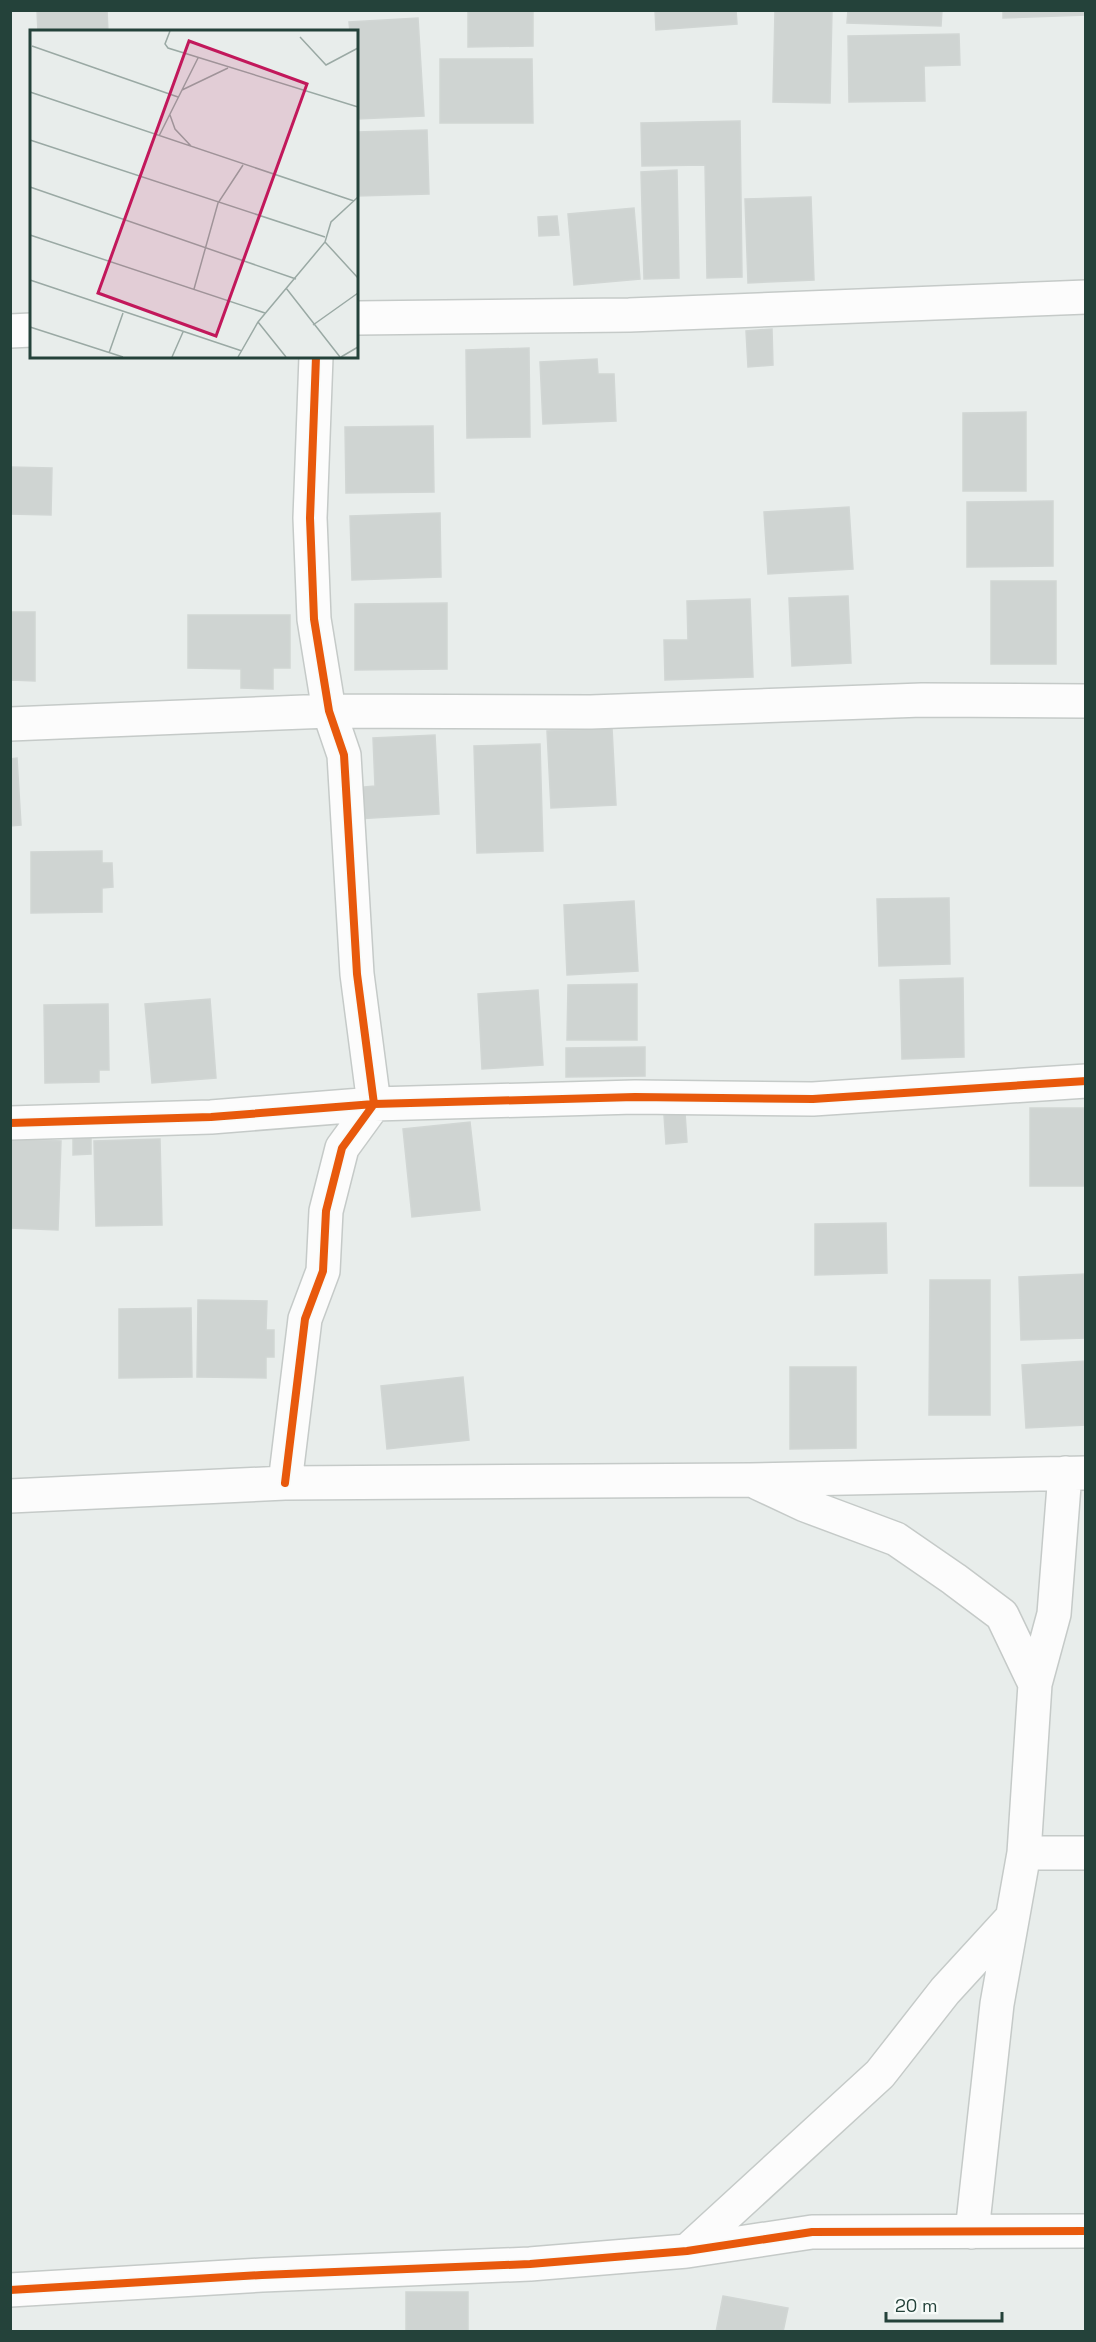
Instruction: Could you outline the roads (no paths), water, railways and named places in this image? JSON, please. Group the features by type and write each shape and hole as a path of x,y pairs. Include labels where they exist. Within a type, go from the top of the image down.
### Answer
{"street":[{"path":"358,318 641,315 1086,297"},
{"path":"10,331 30,330"},
{"path":"285,1483 305,1319 322,1271 327,1211 342,1148 374,1104 357,974 344,755 329,711 313,608 310,518 316,358"},
{"path":"10,724 329,711 591,712 922,700 1086,701"},
{"path":"10,1124 211,1117 374,1104 635,1097 813,1099 1086,1081"},
{"path":"10,1496 285,1483 750,1480 1075,1473 1054,1614 1035,1684 1024,1853 997,2004 972,2232"},
{"path":"750,1480 896,1539 954,1579 1002,1615 1035,1684"},
{"path":"1024,1853 1086,1853"},
{"path":"687,2251 880,2074 945,1991 1011,1919"},
{"path":"10,2290 262,2275 531,2264 687,2251 812,2232 1086,2231"}]}
